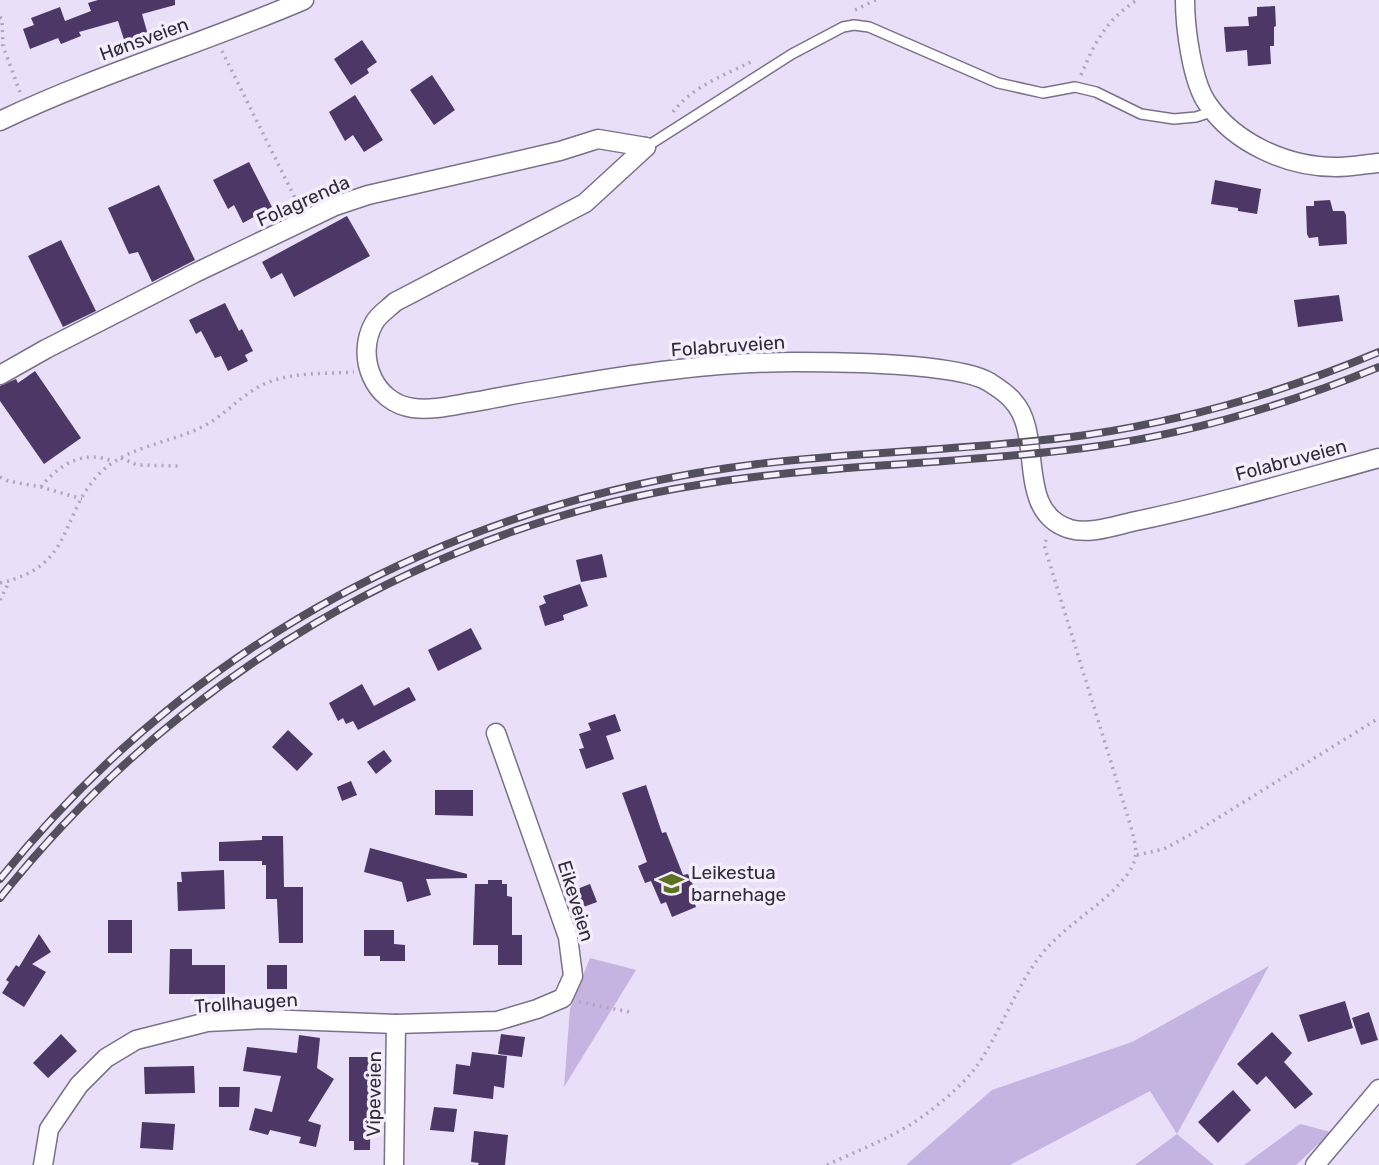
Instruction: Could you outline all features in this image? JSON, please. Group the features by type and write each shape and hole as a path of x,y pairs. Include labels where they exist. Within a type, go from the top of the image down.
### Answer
{"street":[{"name":"Hønsveien","path":"0,121 94,80 304,0"},
{"path":"1185,0 1191,61 1206,102 1226,126 1253,146 1296,163 1336,167 1379,163"},
{"name":"Folagrenda","path":"0,375 80,331 335,206 368,195 560,151 598,139 646,147"},
{"path":"370,372 365,352 374,322 396,302 585,203 646,147"},
{"name":"Folabruveien","path":"370,372 378,388 393,403 414,408 447,407 623,376 703,367 794,362 919,368 963,373 986,380 1015,402 1026,427 1042,506 1054,520 1070,529 1102,528 1183,512 1379,458"},
{"name":"Eikeveien","path":"496,733 568,937 573,976 563,998"},
{"path":"396,1024 497,1021 563,998"},
{"name":"Trollhaugen","path":"43,1165 49,1129 79,1086 106,1058 136,1040 208,1022 265,1019 396,1024"},
{"name":"Vipeveien","path":"394,1165 396,1024"},
{"path":"1315,1165 1379,1089"}],"lane":[{"path":"646,147 792,54 843,27 854,25 869,27 998,83 1043,93 1076,87 1096,92 1141,114 1174,118 1196,117 1214,111"}],"path":[{"path":"1076,87 1097,38 1124,8 1137,0"},
{"path":"0,17 3,46 20,92 29,107"},
{"path":"215,36 306,220"},
{"path":"0,583 21,578 46,562 61,543 87,489 121,457 186,435 213,421 239,398 268,382 299,375 370,372"},
{"path":"41,487 55,470 79,459 100,456 114,463"},
{"path":"121,457 137,465 180,466"},
{"path":"0,477 82,499"},
{"path":"827,1165 925,1116 953,1091 973,1070 1026,978 1047,948 1106,898 1129,871 1137,855 1131,827 1044,545 1054,520"},
{"path":"0,600 9,582"},
{"path":"1137,855 1164,849 1197,831 1379,718"},
{"path":"563,998 630,1012"}],"shaded area":[{"path":"590,958 636,970 564,1087 570,1009"},
{"path":"1269,966 1177,1134 1150,1091 1010,1165 906,1165 992,1090 1132,1042"},
{"path":"1300,1124 1331,1132 1296,1165 1244,1165"},
{"path":"1177,1134 1214,1165 1135,1165"}],"building":[{"path":"98,0 175,0 175,5 142,14 150,42 127,49 118,21 79,32 81,36 61,44 58,38 30,49 23,29 34,25 31,18 60,7 65,21 91,11 88,3"},
{"path":"1275,6 1276,26 1274,46 1270,46 1271,64 1248,66 1247,50 1226,52 1224,27 1249,26 1248,17 1257,16 1257,7"},
{"path":"362,40 377,62 367,69 369,73 351,85 334,59"},
{"path":"432,75 455,110 434,125 410,90"},
{"path":"355,95 383,140 364,152 353,135 345,141 329,112"},
{"path":"249,162 272,207 243,223 234,205 228,209 213,180"},
{"path":"1215,180 1261,189 1257,214 1211,204"},
{"path":"159,185 195,260 152,282 138,252 129,254 108,208"},
{"path":"1330,200 1333,211 1344,211 1346,215 1347,244 1319,246 1318,237 1309,238 1307,234 1306,206 1314,206 1314,201"},
{"path":"347,216 370,256 294,297 282,273 271,279 262,262"},
{"path":"61,240 96,311 63,327 28,256"},
{"path":"1339,295 1343,321 1298,327 1294,300"},
{"path":"225,303 253,351 245,355 248,361 228,371 221,356 215,358 201,331 196,334 189,320"},
{"path":"35,371 81,438 44,464 0,401 0,386 16,379 18,383"},
{"path":"602,554 607,577 581,582 576,560"},
{"path":"580,584 588,606 563,615 564,620 545,626 539,606 546,603 543,596"},
{"path":"471,628 482,649 438,671 428,650"},
{"path":"362,684 374,706 409,687 416,700 358,730 353,721 346,724 343,718 338,721 329,703"},
{"path":"615,714 621,731 606,736 614,759 586,769 579,749 584,748 579,734 591,730 588,723"},
{"path":"288,730 313,754 297,771 272,747"},
{"path":"384,750 392,761 376,774 367,762"},
{"path":"351,781 357,795 342,801 337,787"},
{"path":"646,785 662,833 666,832 683,875 688,874 695,889 690,891 696,907 672,917 666,902 661,904 651,881 645,883 638,866 647,862 622,793"},
{"path":"435,790 473,790 473,816 435,815"},
{"path":"262,836 283,836 284,887 303,887 303,943 279,943 277,899 266,899 266,865 262,865 262,861 219,861 219,842 262,840"},
{"path":"370,848 467,874 467,878 426,879 431,895 407,902 402,882 364,872"},
{"path":"224,870 225,909 178,911 177,882 182,882 181,872"},
{"path":"488,880 502,880 502,884 507,884 507,896 512,897 512,935 522,935 522,965 498,965 498,945 473,945 475,884 488,884"},
{"path":"590,884 597,902 578,909 572,891"},
{"path":"108,920 132,920 132,953 108,953"},
{"path":"364,930 394,930 394,944 405,945 405,961 380,961 380,956 364,956"},
{"path":"39,934 51,952 32,964 46,972 24,1007 2,993 9,982 6,980 16,965 19,967"},
{"path":"170,949 192,949 192,965 225,965 225,994 169,994"},
{"path":"267,965 287,965 287,989 267,989"},
{"path":"1345,1001 1353,1028 1308,1042 1299,1015"},
{"path":"1369,1012 1378,1040 1361,1045 1352,1018"},
{"path":"1272,1032 1292,1053 1284,1062 1313,1094 1295,1109 1266,1076 1257,1085 1237,1064"},
{"path":"61,1034 77,1051 48,1078 33,1063"},
{"path":"501,1034 525,1037 522,1057 498,1054"},
{"path":"299,1035 320,1038 317,1068 334,1079 308,1121 321,1125 316,1147 299,1143 301,1137 270,1130 268,1135 249,1130 255,1108 272,1112 281,1076 243,1071 247,1047 297,1053"},
{"path":"472,1052 507,1056 504,1088 494,1086 493,1099 453,1094 456,1064 470,1066"},
{"path":"349,1057 371,1057 370,1150 354,1150 354,1141 349,1141"},
{"path":"194,1066 195,1093 145,1094 144,1067"},
{"path":"219,1087 240,1087 239,1107 219,1107"},
{"path":"1233,1090 1251,1110 1218,1143 1198,1122"},
{"path":"434,1107 457,1109 454,1132 430,1130"},
{"path":"142,1122 175,1124 173,1150 140,1148"},
{"path":"474,1131 508,1135 505,1165 478,1165 479,1163 471,1162"}],"railway":[{"path":"0,879 75,794 157,719 245,653 338,596 436,549 539,511 647,483 758,464 1045,440 1124,429 1235,403 1307,380 1379,352"},
{"path":"0,898 70,818 146,745 228,680 316,623 408,574 505,534 606,504 710,483 803,472 991,458 1084,448 1160,435 1271,406 1379,367"}],"place":[{"name":"Leikestua barnehage","path":"671,883"}]}
